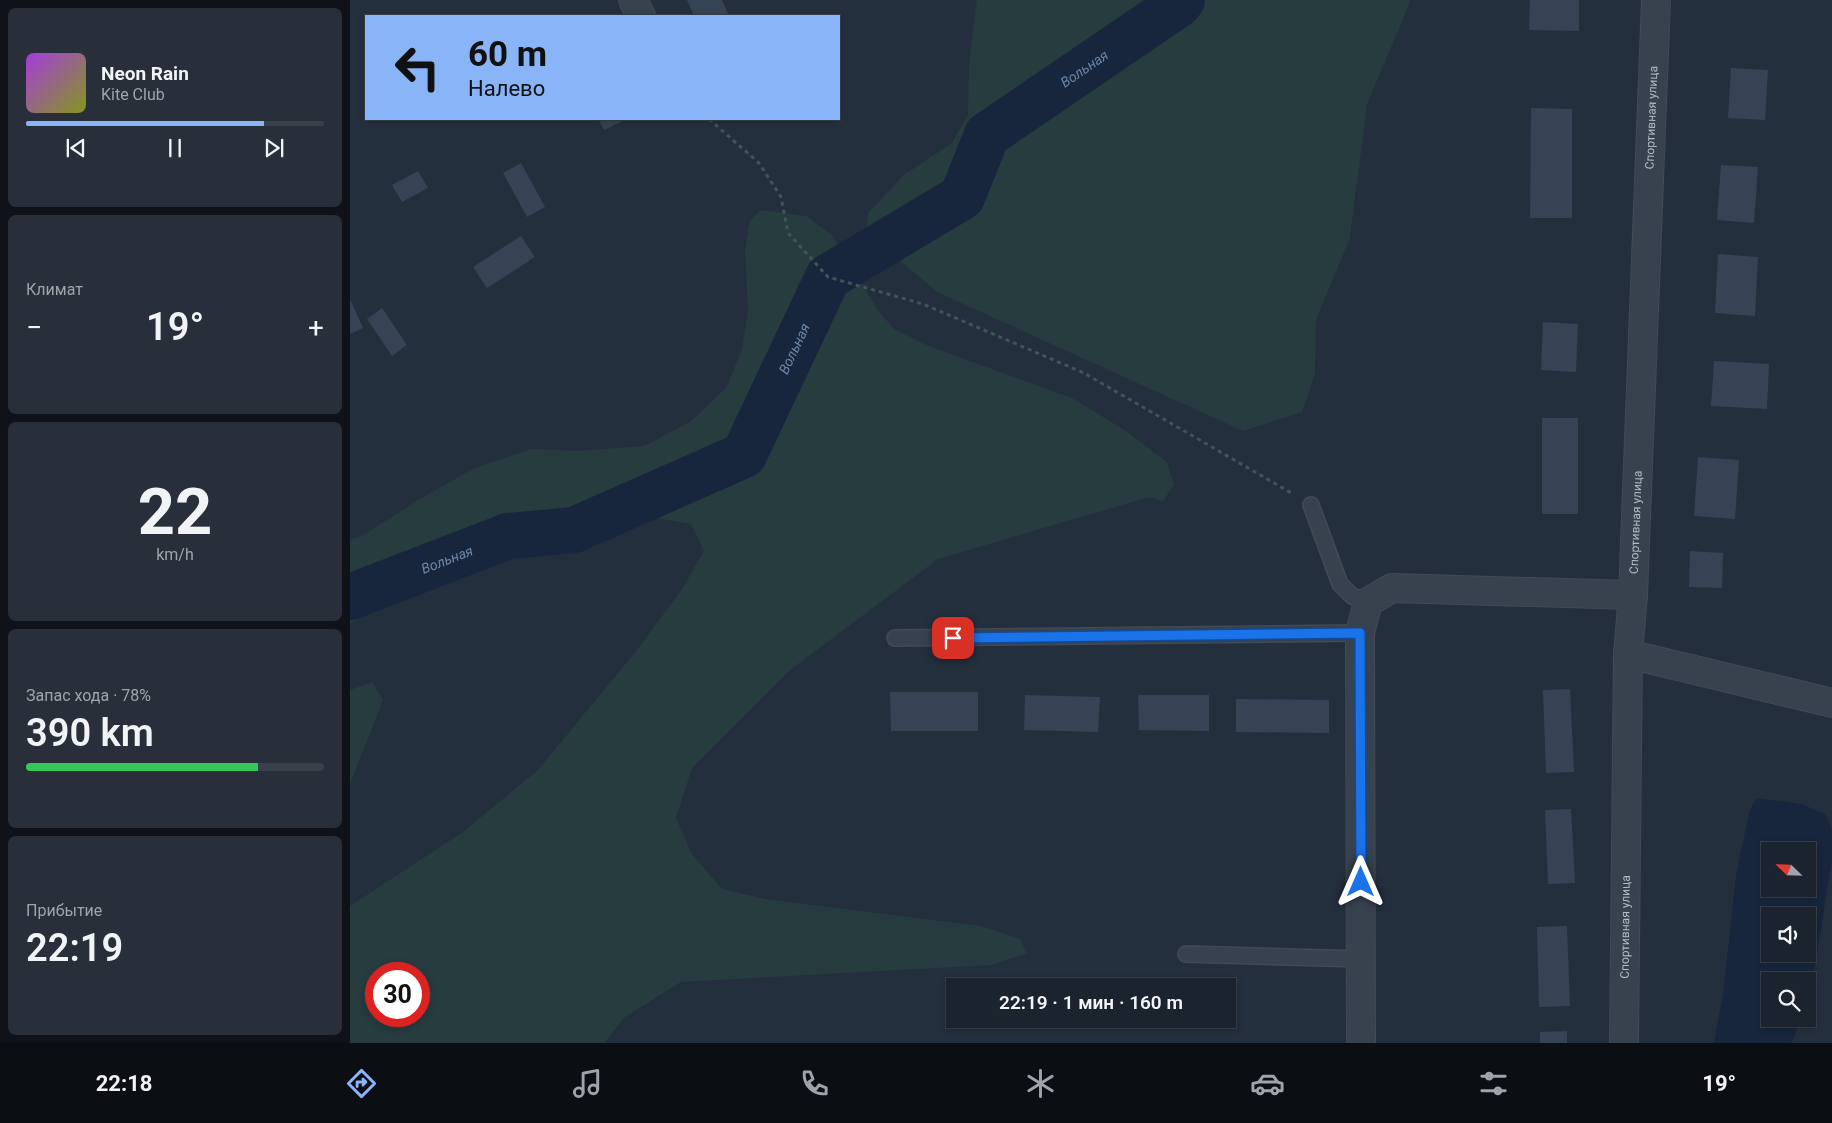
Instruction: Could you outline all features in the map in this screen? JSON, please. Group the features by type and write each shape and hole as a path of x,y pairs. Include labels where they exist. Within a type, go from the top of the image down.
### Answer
{"street":[{"path":"633,0 640,15"},
{"name":"Спортивная улица","path":"1624,1043 1628,654 1633,595 1656,0"},
{"path":"1361,1043 1360,633 1368,602 1392,588 1633,595"},
{"path":"1628,654 1832,703"}],"lane":[{"path":"1311,505 1340,584 1352,596 1368,602"},
{"path":"895,638 1360,633"},
{"path":"1186,954 1361,959"}],"path":[{"path":"710,120 758,163 781,197 788,233 828,277 923,304 1084,373 1311,505"}],"green space":[{"path":"977,0 1411,0 1367,104 1350,238 1316,320 1315,374 1302,412 1243,431 937,292 866,232 868,213 904,175 952,143 968,114 969,62"},
{"path":"761,210 806,216 832,235 879,312 894,329 926,345 1072,398 1126,431 1167,462 1174,485 1163,501 1149,497 938,559 790,670 692,768 676,818 692,854 722,889 765,899 981,926 1020,939 1027,953 991,965 681,982 625,1017 604,1043 350,1043 350,906 463,832 538,770 637,650 682,589 704,551 691,524 634,514 560,545 457,573 369,611 350,624 350,540 365,534 425,496 475,468 532,449 577,451 644,446 690,422 726,388 742,350 748,310 745,250 750,220"},
{"path":"372,682 383,700 350,784 350,690"}],"water":[{"path":"1757,798 1801,804 1825,814 1832,829 1832,860 1816,959 1816,907 1761,907 1761,962 1816,962 1814,972 1761,972 1761,1027 1798,1027 1791,1043 1714,1043 1724,987 1736,875 1750,809"}],"building":[{"path":"687,0 722,0 729,15 694,15"},
{"path":"1530,0 1579,0 1579,31 1529,30"},
{"path":"1731,68 1768,70 1765,120 1728,118"},
{"path":"1531,108 1572,109 1572,218 1530,218"},
{"path":"599,120 625,120 604,130"},
{"path":"521,163 545,207 527,217 503,173"},
{"path":"1721,165 1758,167 1754,223 1717,220"},
{"path":"418,171 428,188 402,202 392,185"},
{"path":"521,236 535,257 487,288 473,267"},
{"path":"1718,254 1758,257 1755,316 1715,313"},
{"path":"350,299 363,328 350,334"},
{"path":"382,308 407,345 392,356 367,319"},
{"path":"1543,322 1578,324 1576,372 1541,370"},
{"path":"1714,361 1769,364 1767,409 1711,406"},
{"path":"1542,418 1578,418 1578,514 1542,514"},
{"path":"1698,457 1739,460 1735,519 1694,516"},
{"path":"1690,551 1723,553 1722,588 1689,587"},
{"path":"1570,689 1574,772 1546,773 1543,690"},
{"path":"890,692 978,692 978,731 891,731"},
{"path":"1025,695 1100,697 1098,732 1024,730"},
{"path":"1138,695 1209,695 1209,731 1139,730"},
{"path":"1236,699 1329,700 1329,733 1236,732"},
{"path":"1571,809 1575,883 1548,884 1545,810"},
{"path":"1567,926 1570,1006 1539,1007 1537,927"},
{"path":"1567,1031 1567,1043 1540,1043 1540,1032"}],"waterway":[{"name":"Вольная","path":"350,597 508,536 574,530 744,455 828,277 962,197 987,135 1179,4 1182,0"}],"route":[{"path":"953,638 1360,633 1361,882"}]}
